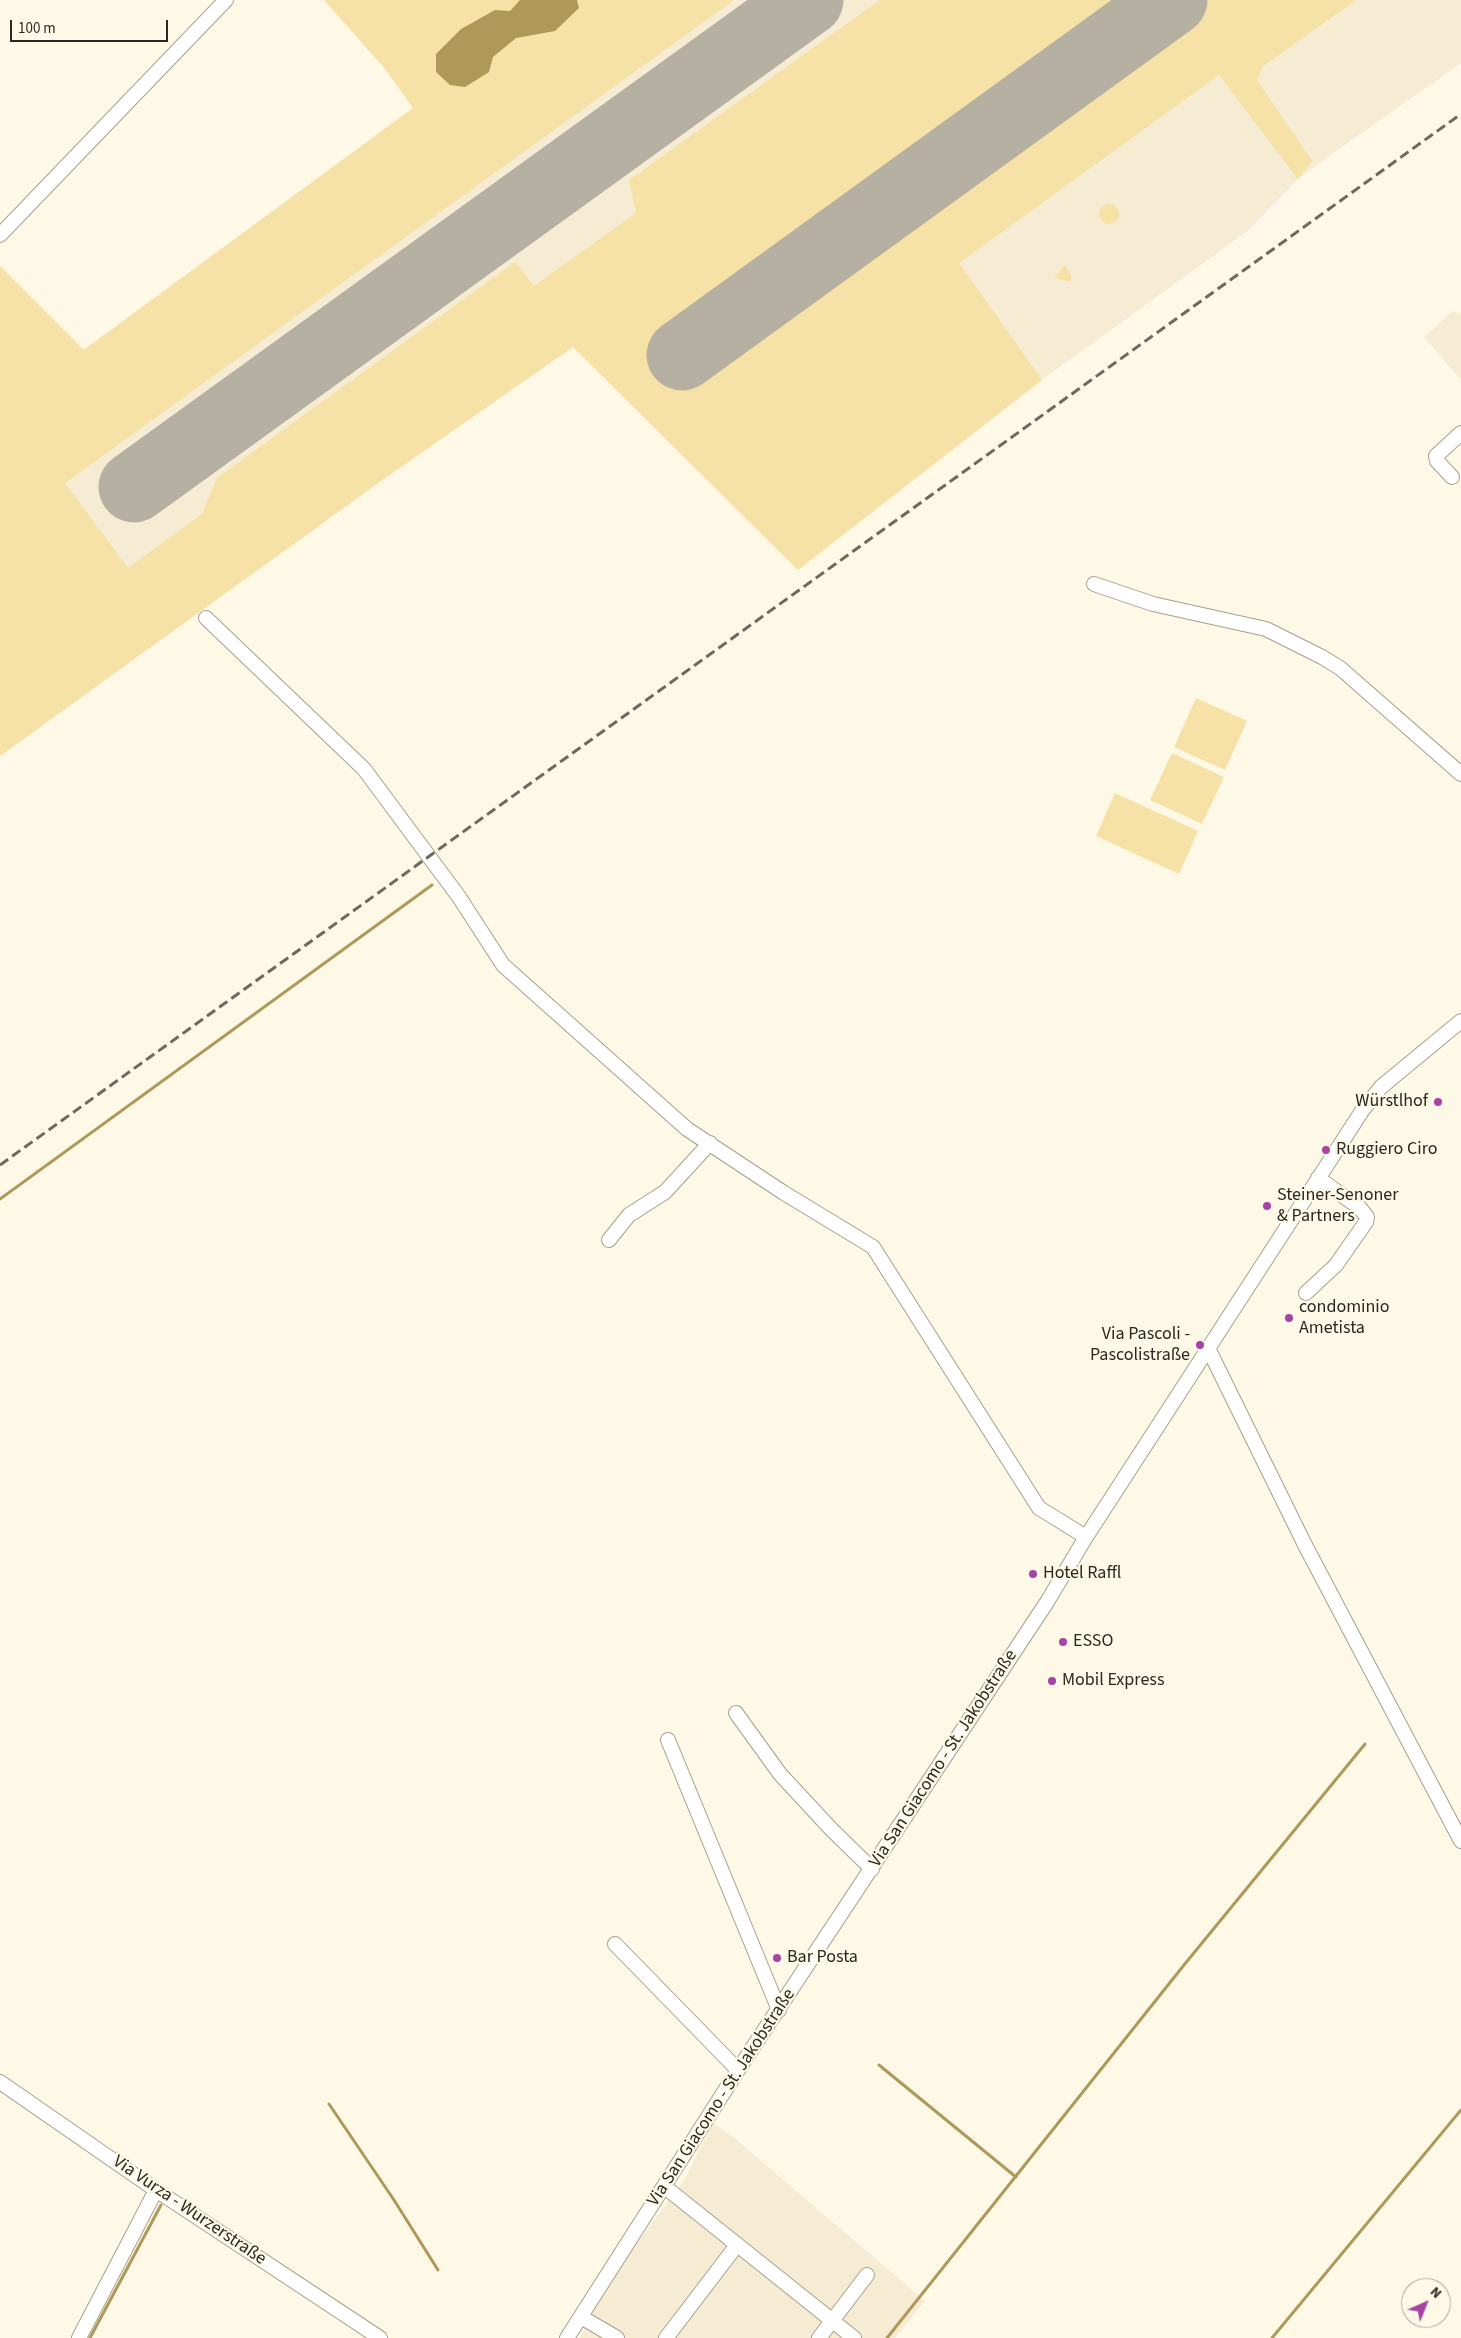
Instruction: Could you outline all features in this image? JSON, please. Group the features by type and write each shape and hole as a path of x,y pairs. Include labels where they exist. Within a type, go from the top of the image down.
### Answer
{"street":[{"path":"0,235 226,0"},
{"path":"1452,477 1437,461 1436,456 1461,433"},
{"path":"1094,584 1153,604 1266,629 1322,657 1340,668 1461,774"},
{"path":"206,618 364,769 459,897 503,965 687,1129 784,1193 873,1247 1039,1508 1086,1537"},
{"name":"Via San Giacomo - St. Jakobstraße","path":"567,2338 738,2070 1047,1602 1086,1537 1362,1111 1381,1087 1461,1021"},
{"path":"609,1240 629,1215 665,1192 710,1143"},
{"path":"1306,1293 1336,1265 1368,1217 1360,1208 1318,1178"},
{"path":"1208,1348 1305,1545 1461,1841"},
{"path":"736,1713 780,1774 831,1829 872,1869"},
{"path":"668,1740 779,2010"},
{"path":"615,1944 738,2070"},
{"name":"Via Vurza - Wurzerstraße","path":"0,2082 156,2190 380,2338"},
{"path":"665,2187 854,2338"},
{"path":"79,2338 156,2190"},
{"path":"666,2338 737,2245"},
{"path":"819,2338 867,2275"},
{"path":"581,2317 617,2338"}],"shaded area":[{"path":"324,0 734,0 65,483 128,568 202,514 217,478 515,262 534,286 636,213 629,180 880,0 1356,0 1263,66 1257,80 1312,161 1298,179 1219,75 959,263 1042,380 798,570 573,347 381,481 0,756 0,266 84,350 413,108 385,69"},
{"path":"481,0 1461,0 1461,63 1311,169 1298,179 1249,230 1042,380 798,570 573,347 381,481 0,756 83,350 413,108"},
{"path":"520,0 577,0 579,8 555,31 516,38 493,57 489,72 465,87 450,85 436,72 436,54 461,29 495,10 510,11"},
{"path":"1109,204 1116,207 1119,214 1116,221 1109,224 1102,221 1099,214 1102,207"},
{"path":"1065,265 1071,275 1071,282 1054,278"},
{"path":"1453,311 1458,314 1461,312 1461,380 1424,337"},
{"path":"1196,698 1247,721 1225,770 1174,747"},
{"path":"1172,753 1224,777 1202,824 1150,800"},
{"path":"1115,793 1198,831 1179,874 1096,836"},
{"path":"713,2123 731,2135 925,2301 895,2338 580,2338 602,2291 686,2177"}],"waterway":[{"path":"0,1199 432,885"},
{"path":"887,2338 1184,1965 1365,1744"},
{"path":"879,2065 1016,2177"},
{"path":"329,2104 394,2200 438,2270"},
{"path":"1272,2338 1461,2110"},
{"path":"90,2338 161,2205"}],"runway":[{"path":"134,487 808,0"},
{"path":"682,355 1172,0"}],"railway":[{"path":"0,1165 1461,114"}],"place":[{"name":"Würstlhof","path":"1438,1102"},
{"name":"Ruggiero Ciro","path":"1326,1150"},
{"name":"Steiner-Senoner & Partners","path":"1267,1206"},
{"name":"condominio Ametista","path":"1289,1318"},
{"name":"Via Pascoli - Pascolistraße","path":"1200,1345"},
{"name":"Hotel Raffl","path":"1033,1574"},
{"name":"ESSO","path":"1063,1642"},
{"name":"Mobil Express","path":"1052,1681"},
{"name":"Bar Posta","path":"777,1958"}]}
